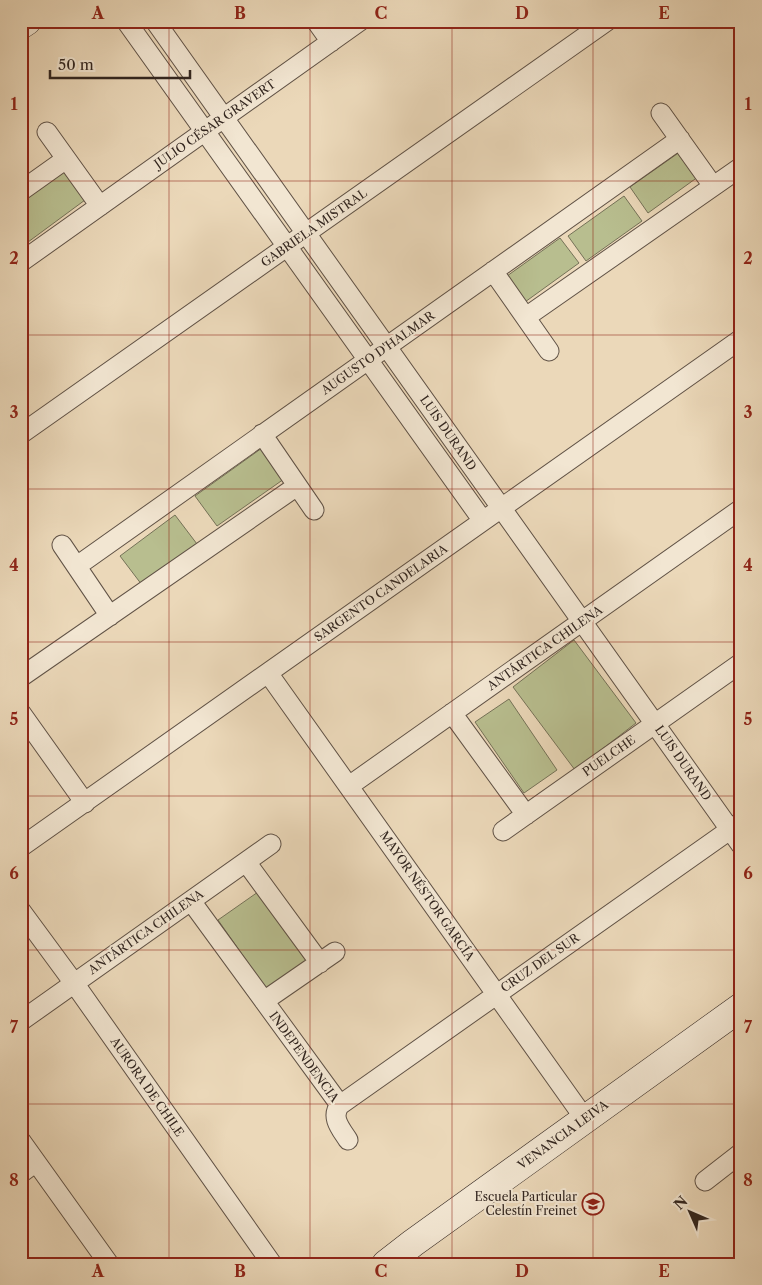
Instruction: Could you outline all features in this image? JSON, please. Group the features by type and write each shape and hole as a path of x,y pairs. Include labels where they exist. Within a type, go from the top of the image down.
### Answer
{"street":[{"path":"21,25 27,21"},
{"name":"LUIS DURAND","path":"126,21 483,521"},
{"name":"LUIS DURAND","path":"155,21 655,724 737,832"},
{"path":"316,21 331,42"},
{"name":"JULIO CÉSAR GRAVERT","path":"21,262 360,21"},
{"name":"GABRIELA MISTRAL","path":"21,434 606,21"},
{"path":"661,113 714,186"},
{"path":"47,132 100,206"},
{"name":"AUGUSTO D'HALMAR","path":"76,566 680,139"},
{"path":"21,191 66,159"},
{"path":"526,317 741,167"},
{"path":"493,271 549,351"},
{"name":"SARGENTO CANDELARIA","path":"21,848 741,339"},
{"path":"262,434 314,510"},
{"path":"21,677 297,486"},
{"name":"ANTÁRTICA CHILENA","path":"348,786 741,510"},
{"path":"62,545 110,616"},
{"name":"PUELCHE","path":"503,831 741,663"},
{"name":"MAYOR NÉSTOR GARCÍA","path":"268,673 585,1119"},
{"path":"21,713 85,803"},
{"path":"452,713 526,815"},
{"name":"CRUZ DEL SUR","path":"340,1105 496,994 737,832"},
{"name":"ANTÁRTICA CHILENA","path":"21,1021 271,844"},
{"name":"INDEPENDENCIA","path":"246,862 327,957 264,1001"},
{"name":"INDEPENDENCIA","path":"190,901 340,1105 336,1109 335,1115 337,1123 348,1140"},
{"name":"AURORA DE CHILE","path":"21,911 272,1264"},
{"name":"VENANCIA LEIVA","path":"386,1264 741,1007"},
{"path":"21,1141 29,1167 109,1264"},
{"path":"705,1181 741,1153"}],"green space":[{"path":"684,149 702,174 648,213 630,187"},
{"path":"64,172 85,200 24,245 21,240 21,201"},
{"path":"624,196 642,221 586,261 568,236"},
{"path":"560,238 579,263 525,302 507,276"},
{"path":"262,448 284,479 217,526 195,496"},
{"path":"175,515 197,544 142,585 120,556"},
{"path":"574,640 636,723 575,770 513,687"},
{"path":"509,699 557,770 524,793 475,722"},
{"path":"258,892 307,962 267,990 218,920"}],"place":[{"name":"Escuela Particular Celestín Freinet","path":"593,1204"}]}
